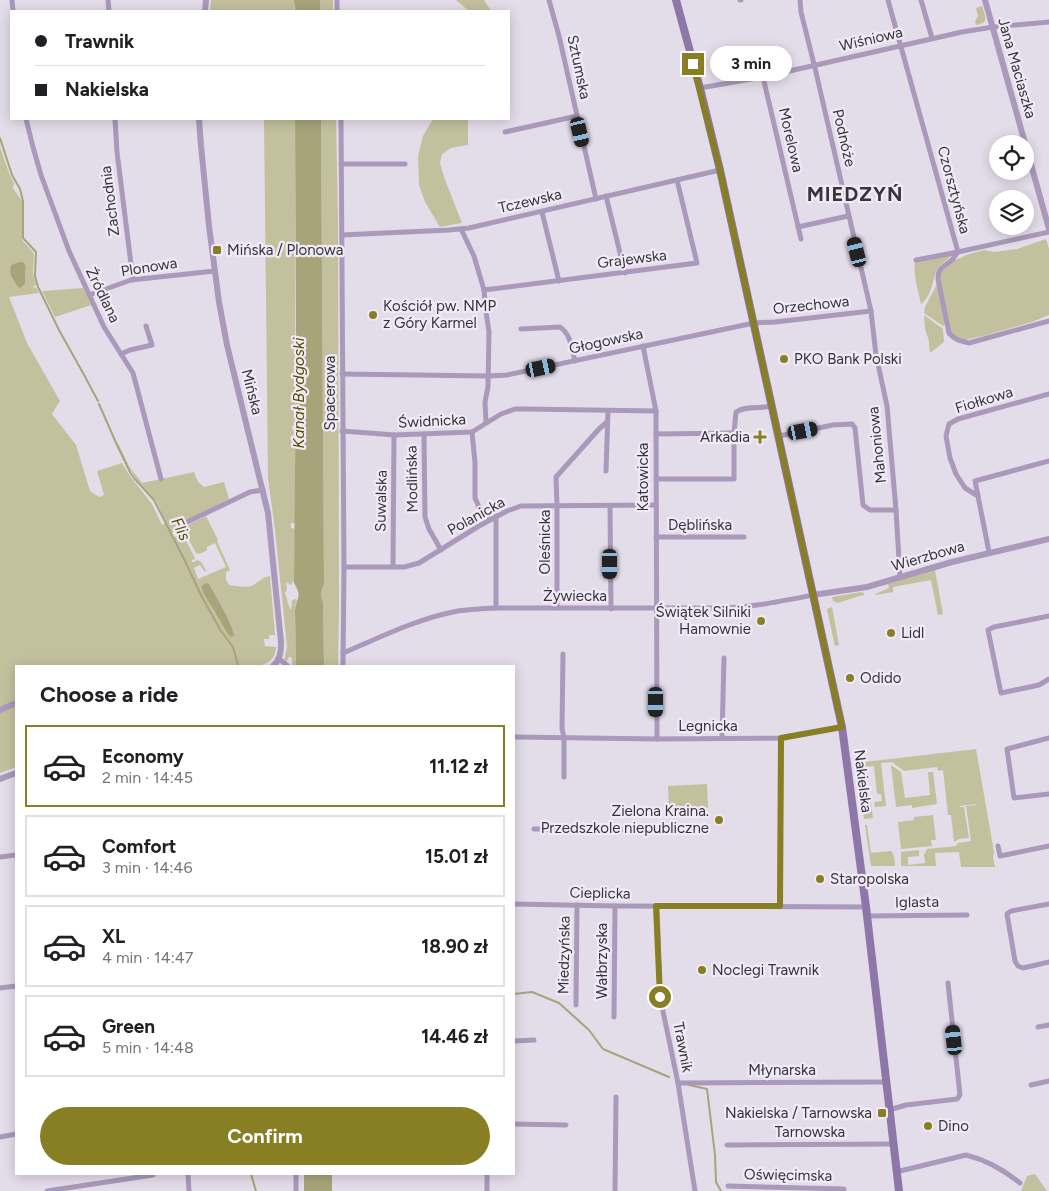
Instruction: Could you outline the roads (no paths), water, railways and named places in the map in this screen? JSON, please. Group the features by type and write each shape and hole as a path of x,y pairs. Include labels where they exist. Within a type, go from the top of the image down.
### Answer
{"main road":[{"name":"Nakielska","path":"676,0 720,170 842,727 866,907 899,1191"}],"street":[{"name":"Sztumska","path":"549,0 560,36 596,199"},
{"name":"Podnóże","path":"800,0 801,12 871,310"},
{"name":"Czorsztyńska","path":"888,0 958,252 1049,228"},
{"path":"921,0 932,38"},
{"name":"Jana Maciaszka","path":"986,0 1049,228"},
{"name":"Wiśniowa","path":"700,88 763,77 932,38 993,27 1049,22"},
{"name":"Morelowa","path":"763,77 801,239"},
{"path":"505,132 577,116"},
{"name":"Źródlana","path":"26,120 33,147 62,235 104,327 130,367 135,380 161,479"},
{"name":"Zachodnia","path":"115,120 132,280"},
{"name":"Mińska","path":"199,120 215,270 227,345 270,522 280,630 281,647 279,659"},
{"name":"Spacerowa","path":"341,120 343,665"},
{"path":"341,164 405,164"},
{"name":"Tczewska","path":"342,235 460,229 542,212 720,170"},
{"name":"Grajewska","path":"484,290 698,263 678,180"},
{"path":"606,196 625,273"},
{"path":"542,212 559,281"},
{"path":"798,227 848,216"},
{"path":"460,229 474,256 484,290 489,332 489,376 485,402 486,422"},
{"path":"916,260 958,252"},
{"path":"958,252 938,272 949,333 953,338 968,343 1049,321"},
{"name":"Plonowa","path":"89,295 132,280 215,270"},
{"name":"Orzechowa","path":"754,323 871,310"},
{"name":"Mahoniowa","path":"871,310 876,355 887,406 900,577"},
{"name":"Głogowska","path":"342,374 489,376 513,374 754,323"},
{"path":"121,354 152,345 146,326"},
{"path":"521,329 562,328 568,338 575,361"},
{"name":"Katowicka","path":"643,346 656,411 656,739"},
{"name":"Fiołkowa","path":"978,496 965,488 956,474 950,458 946,436 949,424 958,419 1049,394"},
{"path":"656,479 734,479 736,415 739,410 744,408 772,406"},
{"name":"Świdnicka","path":"342,431 394,436 472,432 486,422 515,409 560,408 656,411"},
{"path":"606,471 608,411"},
{"name":"Oleśnicka","path":"557,608 558,506 556,477 607,422"},
{"path":"779,436 833,425 852,424 855,428 863,505 870,510 896,510"},
{"path":"472,432 475,463 475,498 482,510 494,518 496,608"},
{"name":"Modlińska","path":"424,434 424,508 426,520 441,550"},
{"path":"656,434 734,434"},
{"name":"Suwalska","path":"393,567 394,436"},
{"path":"962,483 1049,461"},
{"path":"975,481 989,552"},
{"path":"180,528 183,524 250,492 263,490"},
{"name":"Polanicka","path":"344,567 404,567 419,563 507,510 521,506 655,505"},
{"path":"610,506 611,609"},
{"path":"479,526 482,519 482,510"},
{"name":"Dęblińska","path":"656,537 744,537"},
{"name":"Wierzbowa","path":"813,596 867,587 946,563 1049,539"},
{"name":"Żywiecka","path":"343,653 427,619 458,611 496,608 743,607 813,596"},
{"path":"1049,616 994,627 988,630 1001,693 1039,684 1049,679"},
{"path":"563,654 562,729 564,737 564,777"},
{"path":"722,738 724,658"},
{"path":"273,665 279,659 287,665"},
{"path":"0,710 15,703"},
{"name":"Legnicka","path":"515,737 781,738 842,727"},
{"path":"780,906 781,738"},
{"path":"1049,738 1007,750 1014,798 1049,794"},
{"path":"0,779 15,773"},
{"path":"534,830 656,830"},
{"path":"998,846 1000,856 1049,846"},
{"path":"0,857 15,855"},
{"name":"Cieplicka","path":"515,904 866,907"},
{"path":"1049,904 1011,911 1007,914 1015,961 1018,966 1022,968 1049,962"},
{"name":"Miedzyńska","path":"576,1005 577,905"},
{"name":"Wałbrzyska","path":"614,1017 615,906"},
{"name":"Trawnik","path":"656,906 660,997 678,1083 695,1191"},
{"name":"Iglasta","path":"867,916 967,914"},
{"path":"889,1110 906,1105 957,1099 960,1095 948,983"},
{"path":"0,988 15,986"},
{"path":"1038,1028 1049,1025"},
{"path":"515,1041 534,1040"},
{"path":"1031,1085 1049,1081"},
{"name":"Młynarska","path":"678,1083 886,1082"},
{"path":"615,1191 616,1097"},
{"path":"515,1124 566,1125"},
{"path":"0,1137 15,1134"},
{"name":"Tarnowska","path":"727,1145 893,1144"},
{"path":"896,1172 966,1155 989,1163 1006,1172 1020,1183"},
{"path":"47,1191 153,1175"},
{"path":"188,1175 189,1191"},
{"path":"296,1175 296,1191"},
{"path":"487,1175 487,1191"},
{"name":"Oświęcimska","path":"728,1186 844,1189 844,1191"}],"water":[{"path":"294,0 320,0 320,10 295,10"},
{"name":"Kanał Bydgoski","path":"295,120 321,120 324,584 321,596 323,602 324,665 296,665 295,611 299,595 294,583 296,353"},
{"path":"23,262 26,268 25,282 20,288 10,272 11,265"},
{"path":"207,583 227,618 234,636 231,637 228,634 204,594 201,587"},
{"path":"304,1175 332,1175 332,1191 304,1191"}],"waterway":[{"name":"Flis","path":"0,138 12,175 20,189 23,201 23,238 36,252 35,276 38,287 98,401"},
{"name":"Flis","path":"99,404 130,472 154,500 202,597 221,631 233,647 238,665"},
{"path":"515,994 532,992 559,1003 589,1030 603,1049 669,1077"},
{"path":"689,1085 707,1089 715,1155 716,1182 721,1191"},
{"name":"Flis","path":"251,1175 256,1191"}],"place":[{"name":"Mińska / Plonowa","path":"217,250"},
{"name":"Kościół pw. NMP z Góry Karmel","path":"373,315"},
{"name":"PKO Bank Polski","path":"784,359"},
{"name":"Arkadia","path":"760,437"},
{"name":"Świątek Silniki Hamownie","path":"761,621"},
{"name":"Lidl","path":"891,633"},
{"name":"Odido","path":"850,678"},
{"name":"Zielona Kraina. Przedszkole niepubliczne","path":"719,820"},
{"name":"Staropolska","path":"820,879"},
{"name":"Noclegi Trawnik","path":"702,970"},
{"name":"Nakielska / Tarnowska","path":"882,1113"},
{"name":"Dino","path":"928,1126"}],"district":[{"name":"MIEDZYŃ","path":"855,194"}]}
